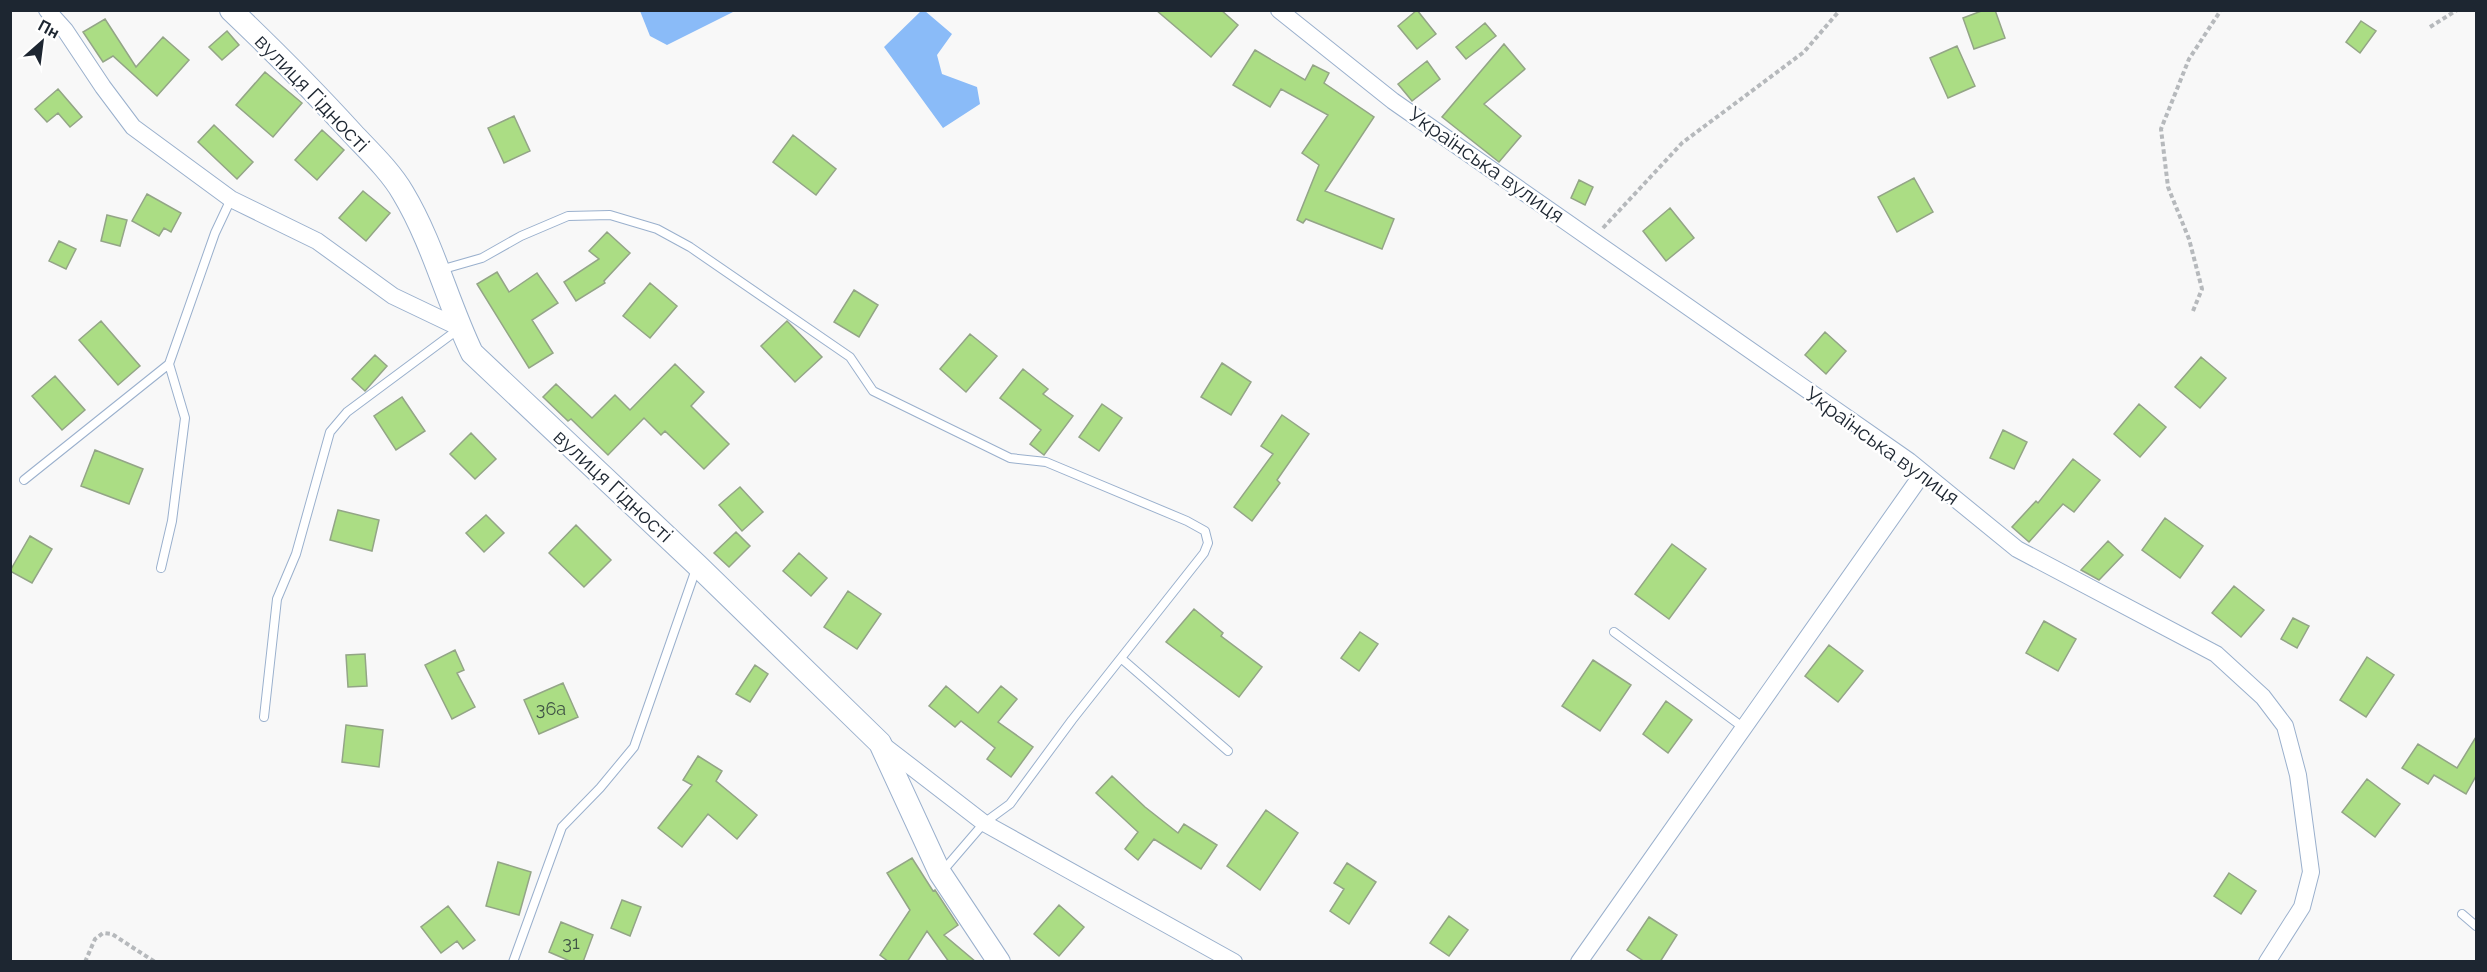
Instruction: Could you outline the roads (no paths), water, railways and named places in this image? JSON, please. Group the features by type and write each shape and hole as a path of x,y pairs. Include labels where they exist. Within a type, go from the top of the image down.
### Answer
{"street":[{"path":"47,10 65,30 133,127 231,199 317,241 393,296 460,328"},
{"name":"вулиця Гідності","path":"231,10 295,70 371,153 403,192 440,270 460,328 472,353 697,565 880,743 940,873 999,962"},
{"name":"Українська вулиця","path":"1279,10 1393,101 1923,473 2017,549 2216,654 2263,697 2285,726 2298,775 2311,872 2302,907 2267,962"},
{"path":"1579,962 1923,473"},
{"path":"880,743 984,823 1234,962"}],"lane":[{"path":"24,480 169,364 215,233 231,199"},
{"path":"440,270 482,258 521,236 568,216 610,215 657,230 690,247 850,357 873,391 1010,458 1046,462 1187,520 1205,531 1209,543 1204,553 1072,720 1010,804 984,823 940,873"},
{"path":"264,717 277,599 296,554 330,432 347,412 460,328"},
{"path":"161,568 172,521 185,418 169,364"},
{"path":"513,962 562,826 600,788 634,747 697,565"},
{"path":"1614,632 1744,728"},
{"path":"1122,658 1228,751"},
{"path":"2462,914 2476,926"}],"water":[{"path":"640,10 735,11 667,45 650,36"},
{"path":"921,11 925,11 952,34 937,55 942,74 977,87 980,104 943,128 884,47"}]}
